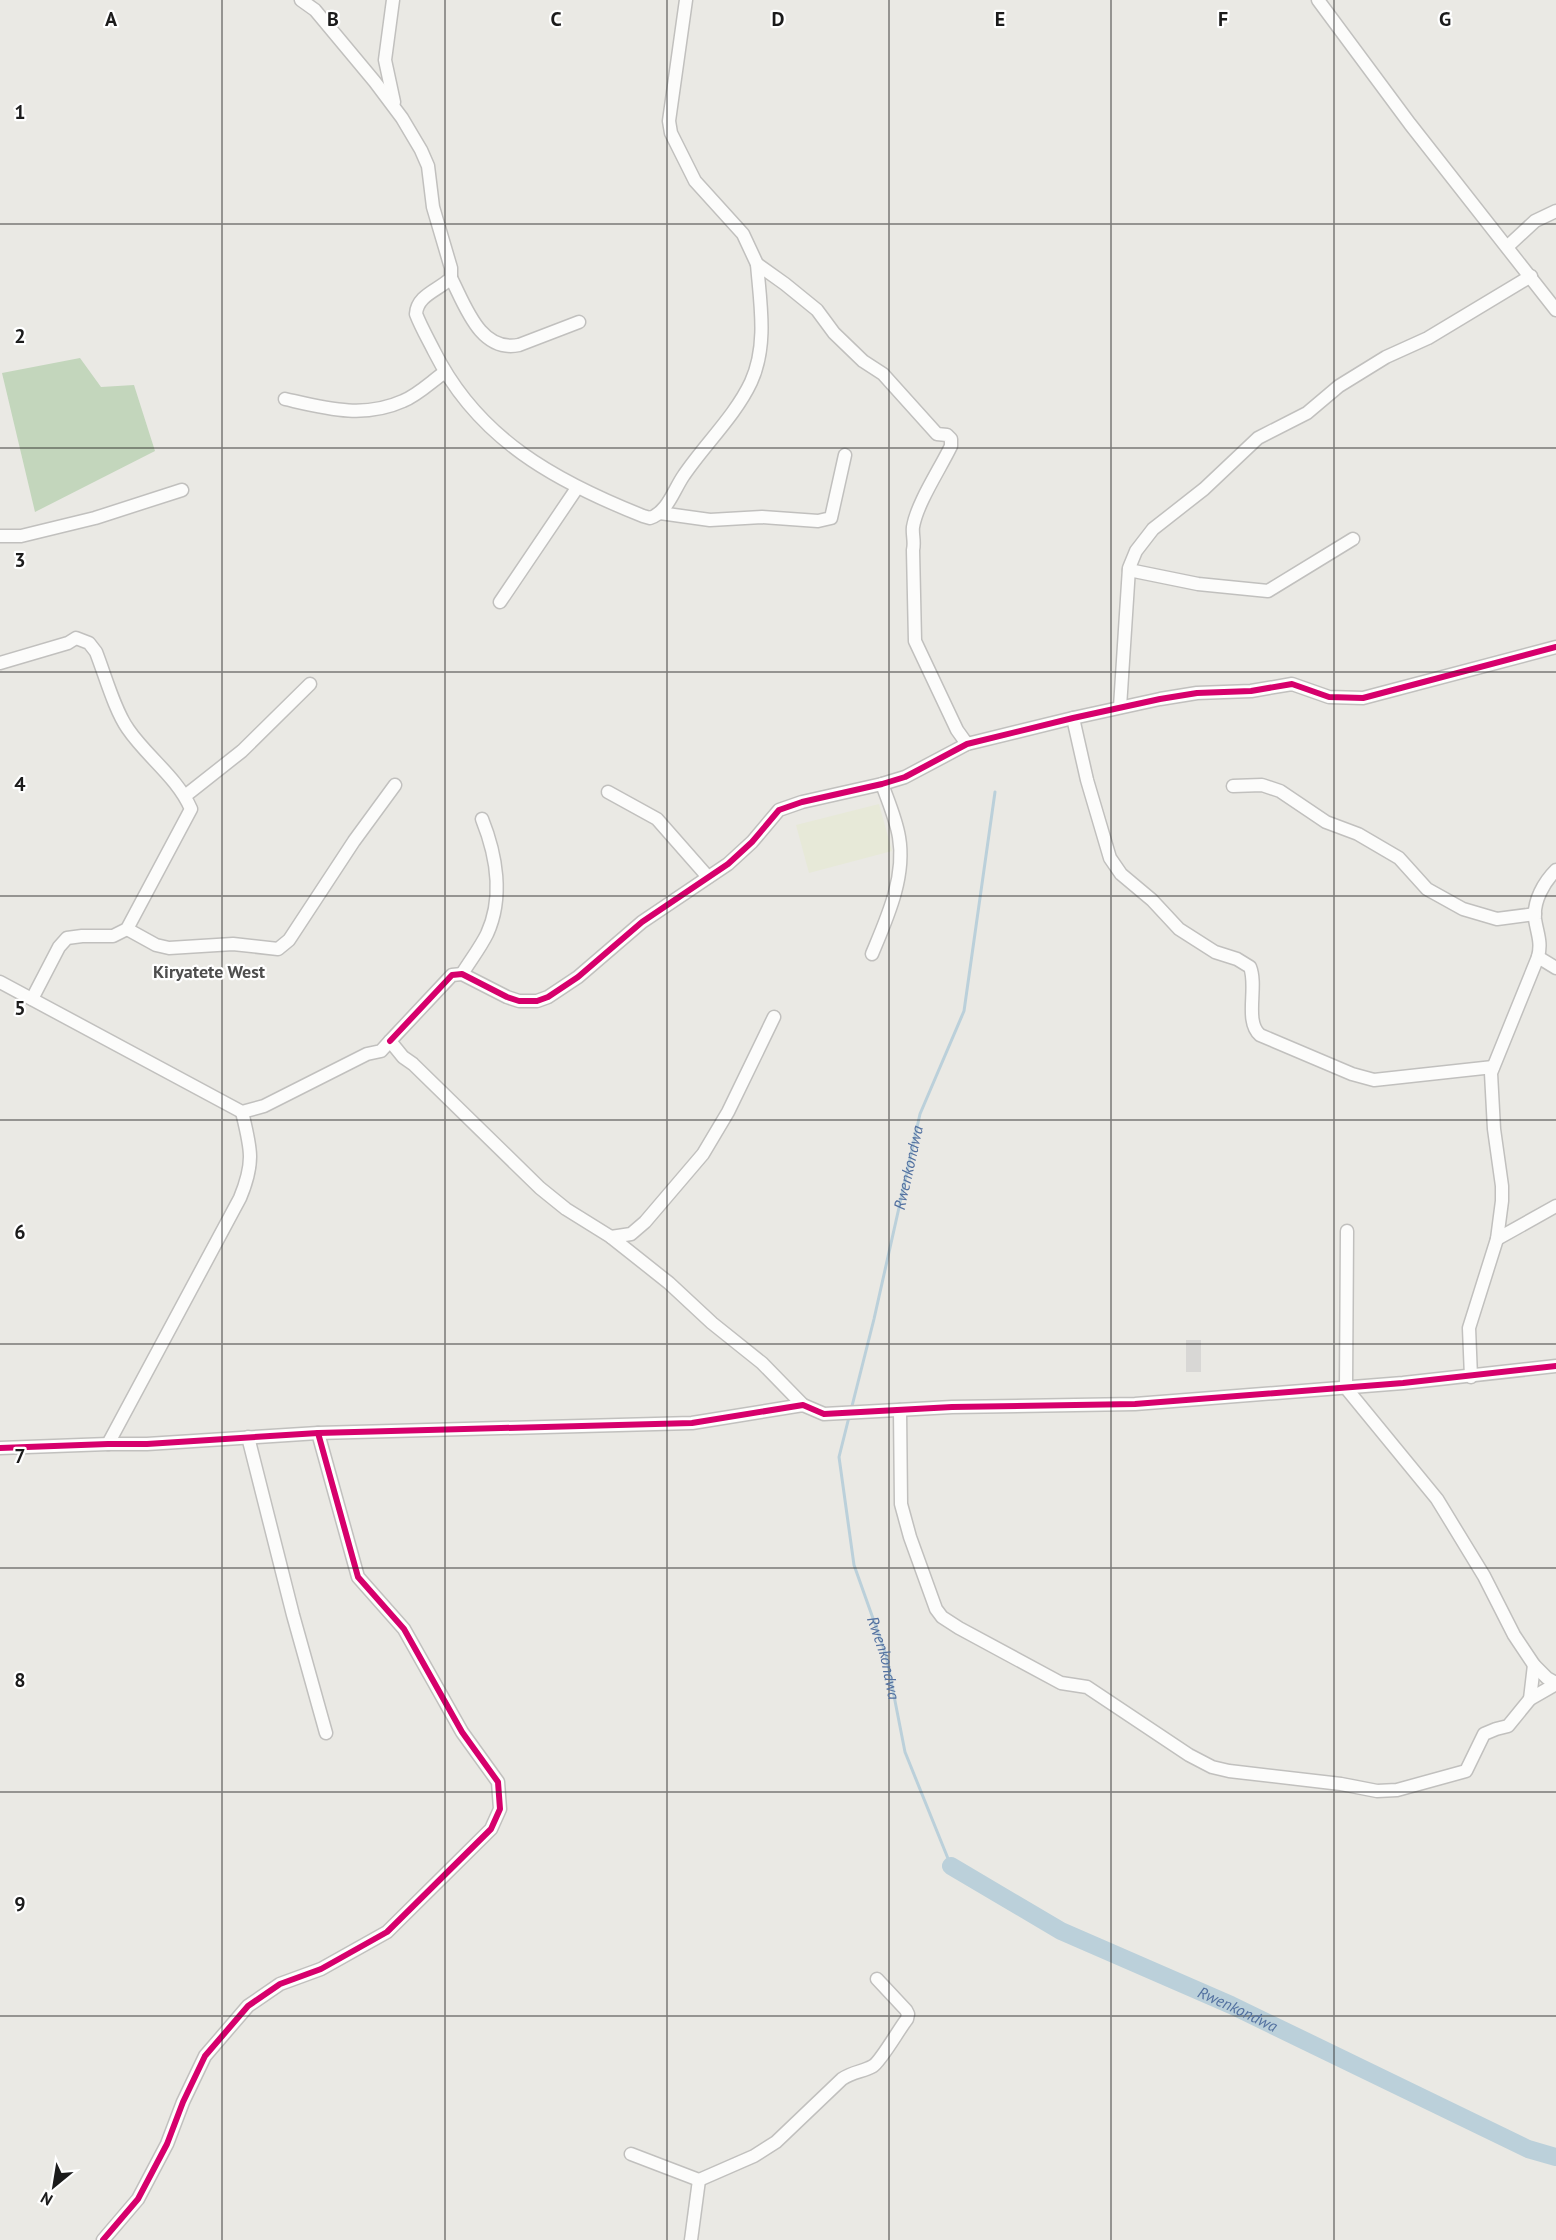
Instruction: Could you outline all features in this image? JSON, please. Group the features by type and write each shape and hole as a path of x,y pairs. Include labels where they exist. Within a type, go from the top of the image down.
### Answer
{"street":[{"path":"302,0 315,10 395,109 413,135 428,166 433,207 451,268 451,278 477,328 492,341 511,347 579,322"},
{"path":"393,0 385,60 395,109"},
{"path":"451,278 445,285 421,299 416,309 419,321 445,372 465,402 491,429 577,488 643,516 650,518 660,513 683,476 745,393 755,371 761,337 757,264 743,234 695,181 671,133 669,114 686,0"},
{"path":"1318,0 1410,124 1556,310"},
{"path":"1507,247 1535,221 1556,211"},
{"path":"757,264 817,310 834,333 863,361 883,374 937,434 947,435 951,439 951,446 920,508 913,529 915,538 913,550 914,624 915,641 957,730 967,744"},
{"path":"1120,707 1129,570 1136,551 1153,529 1198,494 1253,442 1307,413 1339,386 1394,352 1428,338 1531,276"},
{"path":"285,399 336,410 372,410 405,401 445,372"},
{"path":"660,513 710,520 762,517 818,521 831,518 845,455"},
{"path":"500,602 577,488"},
{"path":"0,536 21,536 85,520 182,490"},
{"path":"1129,570 1198,584 1268,591 1353,539"},
{"path":"0,663 68,643 76,638 89,643 96,652 127,728 185,796 191,809 189,817 127,929 112,936 66,938 32,999"},
{"path":"0,982 242,1112 264,1106 367,1054 381,1051 452,975 462,974 519,1001 537,1001 548,997 578,977 642,922 741,853 779,810 802,802 905,777 967,744 1120,707 1197,693 1251,691 1292,684 1329,697 1363,698 1556,647"},
{"path":"185,796 242,751 310,684"},
{"path":"1073,718 1092,799 1114,867 1152,900 1179,929 1215,952 1237,958 1250,967 1254,982 1252,1022 1260,1035 1352,1074 1374,1080 1493,1067"},
{"path":"872,954 892,904 901,853 896,824 882,784"},
{"path":"127,929 156,945 169,948 233,944 278,949 289,940 354,841 395,785"},
{"path":"1233,786 1262,785 1280,790 1326,822 1358,834 1399,858 1427,889 1463,909 1497,919 1535,914"},
{"path":"608,792 657,819 708,877"},
{"path":"462,974 487,934 494,905 495,865 490,839 482,819"},
{"path":"1471,1377 1469,1328 1497,1239 1502,1186 1490,1082 1493,1067 1538,957 1541,941 1535,914 1538,898 1544,885 1556,870"},
{"path":"1538,957 1556,968"},
{"path":"611,1237 631,1234 645,1222 703,1154 728,1112 774,1017"},
{"path":"390,1041 403,1057 413,1064 540,1188 566,1209 611,1237 669,1283 712,1323 762,1363 803,1405 824,1414 952,1407 1135,1404 1471,1377 1556,1366"},
{"path":"108,1444 240,1198 249,1177 252,1161 242,1112"},
{"path":"1497,1239 1556,1206"},
{"path":"900,1410 903,1514 942,1617 958,1628 1061,1683 1087,1687 1189,1755 1212,1767 1341,1784 1368,1791 1397,1790 1466,1771 1484,1734 1508,1726 1530,1699 1556,1684 1534,1665 1514,1635 1484,1576 1437,1499 1346,1388 1347,1231"},
{"path":"0,1448 147,1444 318,1433 692,1424 803,1405"},
{"path":"103,2240 138,2199 167,2144 183,2102 205,2056 248,2006 280,1984 321,1970 387,1932 492,1829 500,1809 498,1782 462,1732 404,1629 358,1577 318,1433"},
{"path":"248,1437 290,1605 326,1733"},
{"path":"1530,1699 1534,1665"},
{"path":"632,2154 699,2180 765,2149 798,2123 842,2079 855,2071 869,2068 879,2061 908,2014 877,1979"},
{"path":"691,2240 699,2180"}],"shaded area":[{"path":"1186,1340 1201,1340 1201,1372 1186,1372"}],"green space":[{"path":"80,358 101,387 134,385 155,451 35,512 2,373"},
{"path":"879,804 892,851 809,873 796,825"}],"waterway":[{"name":"Rwenkondwa","path":"851,1410 920,1114 964,1011 995,792"},
{"name":"Rwenkondwa","path":"849,1417 839,1457 854,1565 886,1655 905,1752 951,1866"},
{"name":"Rwenkondwa","path":"951,1866 1061,1931 1231,2005 1528,2149 1556,2157"}],"cycle path":[{"path":"390,1041 452,975 462,974 519,1001 537,1001 548,997 578,977 642,922 728,864 752,842 779,810 802,802 905,777 967,744 1073,718 1197,693 1251,691 1292,684 1329,697 1363,698 1556,647"},
{"path":"0,1448 147,1444 318,1433 692,1423 803,1405 824,1414 952,1407 1135,1404 1403,1383 1556,1366"},
{"path":"103,2240 138,2199 167,2144 183,2102 205,2056 248,2006 280,1984 321,1969 387,1932 491,1829 500,1809 498,1782 462,1732 404,1629 358,1577 318,1433"}],"district":[{"name":"Kiryatete West","path":"209,972"}]}
